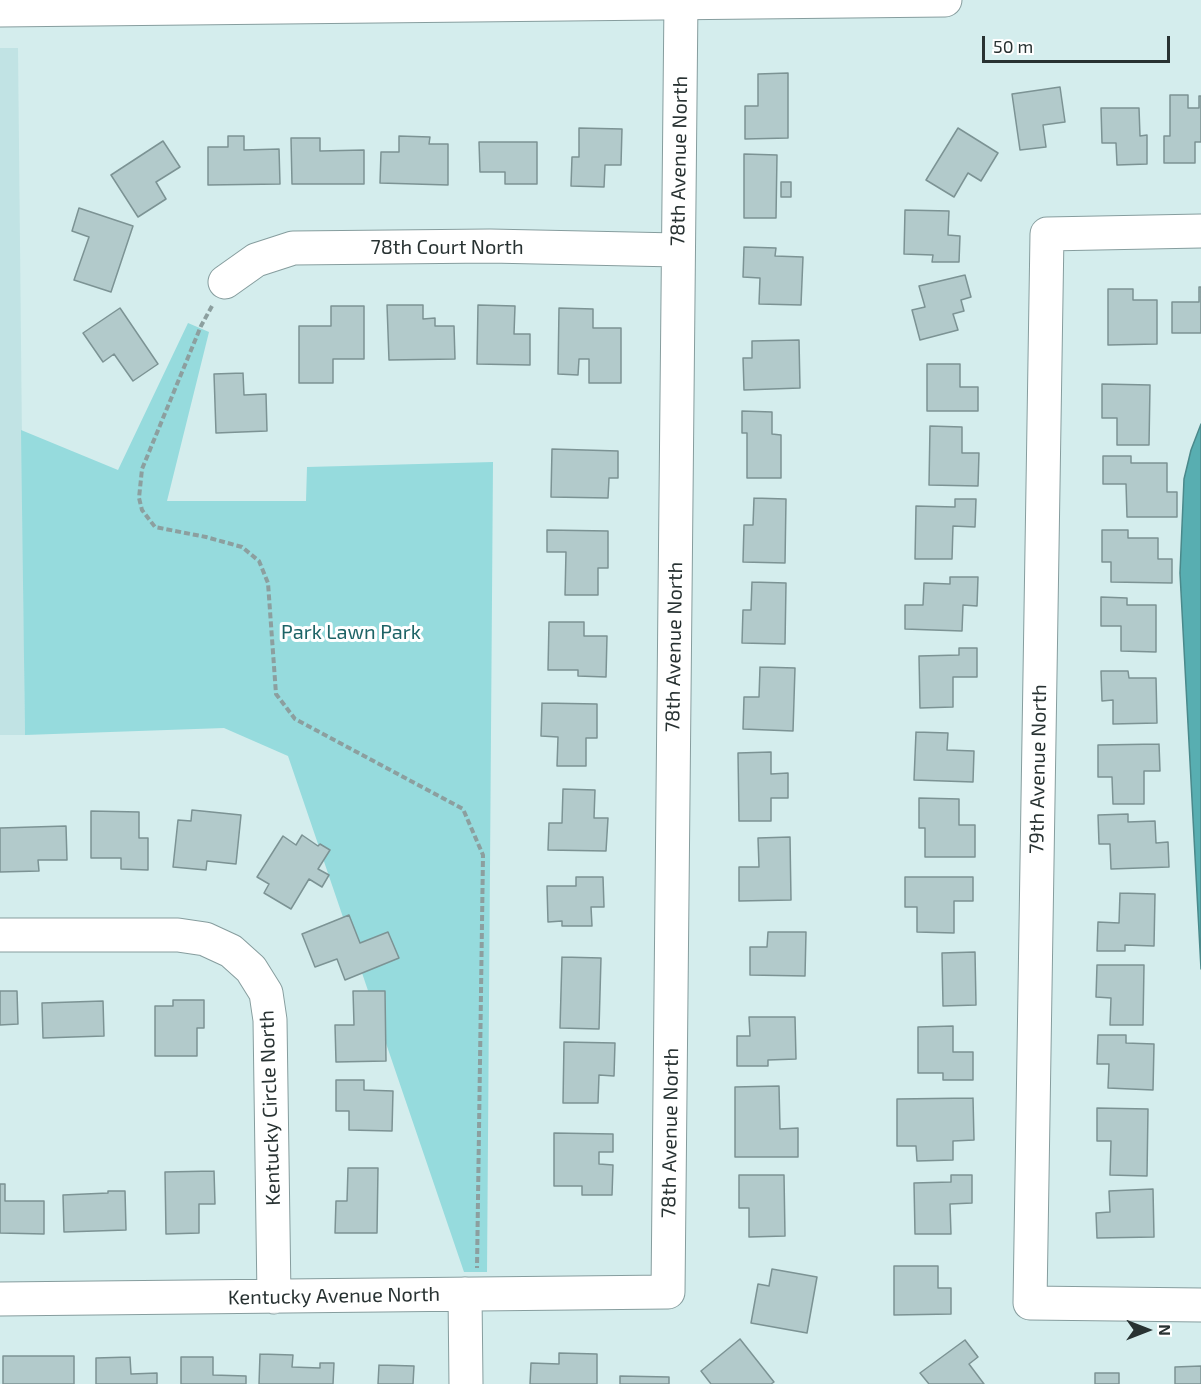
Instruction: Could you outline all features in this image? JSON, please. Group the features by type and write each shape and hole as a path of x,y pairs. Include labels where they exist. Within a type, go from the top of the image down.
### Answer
{"street":[{"path":"0,10 945,0"},
{"name":"78th Avenue North","path":"668,1292 681,1"},
{"name":"79th Avenue North","path":"1201,231 1047,234 1029,1303 1201,1305"},
{"name":"78th Court North","path":"225,282 256,260 293,248 490,246 678,250"},
{"name":"Kentucky Circle North","path":"0,935 178,935 205,939 231,951 251,969 266,993 270,1020 273,1297"},
{"name":"Kentucky Avenue North","path":"0,1299 668,1292"},
{"path":"465,1294 466,1384"}],"path":[{"path":"225,282 201,326 142,469 139,498 142,510 155,527 242,547 259,561 268,583 276,694 295,719 464,809 483,855 477,1273 465,1294"}],"shaded area":[{"path":"0,48 18,48 25,735 0,735"},
{"path":"1201,424 1201,969 1180,573 1184,479 1191,450"}],"green space":[{"name":"Park Lawn Park","path":"188,323 209,332 167,501 306,501 307,467 493,462 487,1272 464,1272 288,756 224,728 25,735 21,430 118,470"}],"building":[{"path":"788,73 788,138 745,139 745,106 758,106 758,74"},
{"path":"1060,87 1065,122 1043,125 1046,147 1020,150 1012,94"},
{"path":"1170,95 1188,95 1188,108 1199,108 1199,96 1201,96 1201,142 1195,142 1195,163 1164,163 1164,136 1170,136"},
{"path":"1101,108 1139,108 1140,136 1147,135 1147,164 1117,165 1116,143 1102,143"},
{"path":"579,128 622,129 621,165 605,165 604,187 571,186 572,157 579,157"},
{"path":"958,128 998,153 981,181 968,173 954,197 926,180"},
{"path":"228,136 244,136 244,150 279,149 280,184 208,185 208,147 228,147"},
{"path":"399,136 430,137 429,144 448,144 448,185 380,183 381,152 399,152"},
{"path":"291,138 320,138 320,151 364,150 364,184 292,184"},
{"path":"163,141 180,167 156,182 166,199 138,217 111,175"},
{"path":"479,142 537,142 537,184 505,184 505,172 480,172"},
{"path":"744,154 777,155 776,218 744,218"},
{"path":"781,182 791,182 791,197 781,197"},
{"path":"79,208 133,226 111,292 74,280 89,237 72,231"},
{"path":"905,210 949,211 948,235 960,236 959,262 932,262 933,255 904,254"},
{"path":"744,247 776,248 775,256 803,257 801,305 759,304 760,278 743,277"},
{"path":"965,275 971,297 961,300 964,311 953,314 958,330 920,340 912,310 925,307 919,286"},
{"path":"1199,287 1201,287 1201,333 1172,333 1172,302 1199,302"},
{"path":"1108,289 1133,289 1133,300 1157,300 1157,344 1108,345"},
{"path":"387,305 423,305 423,319 435,318 435,326 454,326 455,359 389,360"},
{"path":"478,305 515,306 514,334 530,334 530,365 477,364"},
{"path":"331,306 364,306 364,359 333,359 333,383 299,383 299,326 331,326"},
{"path":"120,308 158,364 133,381 114,354 103,362 83,333"},
{"path":"559,308 593,309 593,328 621,328 621,383 589,383 589,359 579,359 578,375 558,374"},
{"path":"799,340 800,388 744,390 743,358 752,358 752,341"},
{"path":"927,364 960,364 960,387 978,387 978,411 927,411"},
{"path":"243,373 244,395 266,394 267,431 216,433 214,374"},
{"path":"1102,384 1150,385 1149,445 1117,445 1117,418 1102,418"},
{"path":"742,411 772,412 772,434 781,435 781,478 747,478 747,433 742,433"},
{"path":"930,426 962,427 962,453 979,453 978,486 929,485"},
{"path":"552,449 618,451 618,478 609,478 608,498 551,497"},
{"path":"1103,456 1131,456 1131,463 1167,463 1167,492 1177,492 1177,517 1127,517 1126,484 1103,484"},
{"path":"754,498 786,499 785,563 743,562 744,525 753,525"},
{"path":"955,499 976,499 975,527 953,526 952,559 915,559 916,506 955,507"},
{"path":"547,530 608,531 608,568 598,568 598,595 565,595 566,552 547,552"},
{"path":"1102,530 1128,530 1128,538 1158,538 1158,559 1172,559 1172,583 1111,582 1111,562 1102,562"},
{"path":"950,577 978,577 977,606 963,605 962,631 905,629 905,605 923,605 924,583 950,584"},
{"path":"752,582 786,583 785,644 742,643 743,610 751,610"},
{"path":"1101,597 1127,598 1127,605 1156,605 1156,652 1121,651 1121,626 1101,626"},
{"path":"549,622 584,622 584,636 607,636 606,677 578,676 578,670 548,670"},
{"path":"959,648 977,648 977,677 953,677 953,707 920,708 919,656 959,655"},
{"path":"760,667 795,668 793,731 743,729 744,697 759,697"},
{"path":"1101,671 1128,671 1129,678 1156,678 1157,723 1113,724 1113,700 1102,701"},
{"path":"542,703 597,704 597,738 586,738 586,766 557,766 558,737 541,736"},
{"path":"916,732 948,733 947,750 974,751 973,782 914,780"},
{"path":"1159,744 1160,771 1144,771 1144,804 1113,804 1112,777 1098,777 1098,745"},
{"path":"771,752 771,774 788,773 788,798 771,798 771,821 739,821 738,753"},
{"path":"563,789 595,790 594,818 608,818 606,851 548,850 549,823 562,823"},
{"path":"919,798 959,799 959,825 975,825 975,857 925,857 925,828 919,828"},
{"path":"192,810 241,815 236,864 207,861 206,870 173,867 178,820 191,821"},
{"path":"91,811 139,812 139,838 148,838 148,870 121,869 121,858 91,858"},
{"path":"1128,814 1128,822 1155,821 1156,843 1168,842 1169,867 1111,869 1110,844 1099,844 1098,815"},
{"path":"66,826 67,860 38,860 39,871 0,872 0,828"},
{"path":"302,835 318,846 320,844 330,850 318,869 329,875 322,887 309,879 291,909 264,893 269,884 257,877 283,836 296,845"},
{"path":"790,837 791,900 739,901 739,867 759,867 758,838"},
{"path":"576,877 603,877 604,907 591,907 592,926 562,926 562,921 548,922 547,886 576,886"},
{"path":"905,877 973,877 973,901 954,901 954,933 917,932 917,907 905,907"},
{"path":"1120,893 1155,894 1154,946 1125,945 1125,951 1097,951 1098,922 1119,923"},
{"path":"349,915 360,943 388,932 399,958 345,980 337,959 315,967 302,934"},
{"path":"768,932 806,932 805,976 750,975 750,947 767,947"},
{"path":"975,952 976,1005 943,1006 942,953"},
{"path":"562,957 601,958 599,1029 560,1028"},
{"path":"1097,965 1144,965 1143,1025 1110,1025 1111,998 1096,997"},
{"path":"0,991 17,991 18,1024 0,1025"},
{"path":"353,991 385,991 386,1061 336,1062 335,1025 354,1025"},
{"path":"173,1000 204,1000 204,1028 197,1028 197,1056 155,1056 155,1006 173,1006"},
{"path":"103,1001 104,1036 43,1038 42,1003"},
{"path":"749,1017 795,1017 796,1059 768,1060 768,1066 737,1066 737,1036 750,1036"},
{"path":"953,1026 953,1052 973,1052 973,1080 943,1080 943,1073 918,1073 918,1027"},
{"path":"1098,1035 1126,1035 1126,1043 1154,1044 1153,1090 1108,1088 1109,1064 1097,1064"},
{"path":"564,1042 615,1043 614,1076 599,1075 598,1103 563,1103"},
{"path":"336,1080 364,1080 364,1090 393,1091 392,1131 349,1130 349,1111 336,1111"},
{"path":"779,1086 780,1129 798,1128 798,1157 735,1157 735,1087"},
{"path":"973,1098 974,1140 953,1141 953,1160 917,1161 916,1146 897,1146 897,1099"},
{"path":"1097,1108 1148,1109 1147,1176 1110,1175 1111,1141 1097,1141"},
{"path":"554,1133 613,1134 613,1152 599,1152 599,1164 613,1165 612,1195 582,1195 582,1186 554,1186"},
{"path":"348,1168 378,1168 377,1233 335,1233 336,1201 347,1201"},
{"path":"214,1171 215,1204 199,1204 199,1233 166,1234 165,1172"},
{"path":"739,1175 784,1175 785,1236 749,1237 749,1208 739,1208"},
{"path":"951,1175 972,1175 972,1203 950,1204 951,1234 915,1234 914,1183 951,1182"},
{"path":"0,1184 5,1184 5,1201 44,1201 44,1234 0,1233"},
{"path":"1153,1189 1154,1237 1097,1238 1096,1213 1110,1212 1109,1191"},
{"path":"108,1191 125,1191 126,1230 64,1232 63,1195 108,1193"},
{"path":"894,1266 938,1266 938,1288 951,1288 951,1314 894,1315"},
{"path":"772,1269 817,1277 807,1333 751,1323 758,1284 769,1286"},
{"path":"740,1339 774,1382 771,1384 711,1384 701,1371"},
{"path":"965,1340 978,1357 969,1364 984,1384 929,1384 920,1373"},
{"path":"559,1353 597,1354 597,1384 530,1384 531,1363 559,1364"},
{"path":"260,1354 293,1355 292,1367 320,1368 320,1363 334,1363 333,1384 259,1384"},
{"path":"3,1356 74,1356 74,1384 3,1384"},
{"path":"130,1357 131,1374 157,1373 157,1384 96,1384 96,1358"},
{"path":"181,1357 213,1357 213,1375 246,1376 246,1384 181,1384"},
{"path":"379,1365 414,1366 413,1384 378,1384"},
{"path":"1201,1366 1201,1384 1175,1384 1175,1367"},
{"path":"1095,1373 1119,1373 1119,1384 1095,1384"},
{"path":"620,1376 669,1377 669,1384 620,1384"}]}
